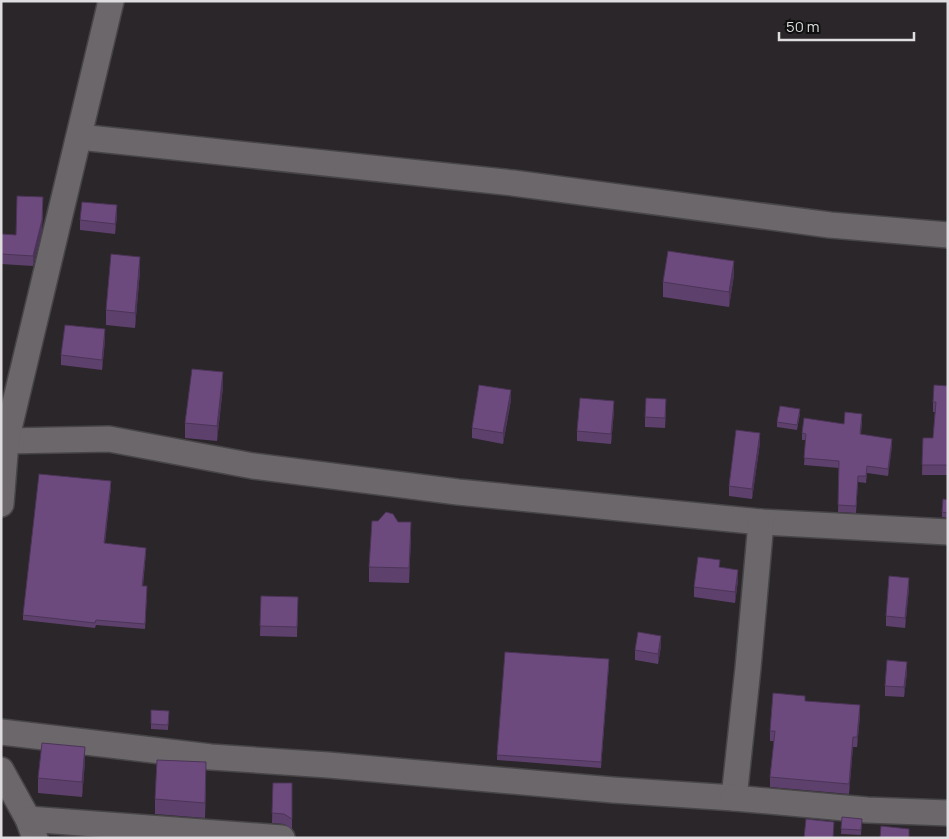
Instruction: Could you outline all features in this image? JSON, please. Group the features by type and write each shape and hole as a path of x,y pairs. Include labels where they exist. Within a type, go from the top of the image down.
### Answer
{"street":[{"path":"1,504 6,441 111,1"},
{"path":"79,137 513,182 830,225 948,235"},
{"path":"6,441 108,439 253,466 486,495 761,522 948,532"},
{"path":"734,798 761,522"},
{"path":"1,732 211,757 328,764 613,790 734,798 867,810 948,814"},
{"path":"1,770 32,828 282,838"}],"building":[{"path":"17,196 43,197 42,220 33,256 1,254 1,234 16,235"},
{"path":"82,202 117,205 115,224 80,220"},
{"path":"668,251 734,261 729,292 663,282"},
{"path":"111,254 140,257 135,313 106,310"},
{"path":"65,325 105,329 102,360 61,355"},
{"path":"192,369 223,372 217,426 185,423"},
{"path":"479,385 511,390 503,433 472,428"},
{"path":"934,385 948,386 948,465 922,465 923,438 933,438 936,402 933,402"},
{"path":"580,398 614,401 611,434 577,431"},
{"path":"646,398 666,399 665,418 645,417"},
{"path":"780,406 800,409 797,425 777,422"},
{"path":"845,412 862,414 860,434 892,439 888,469 867,466 866,476 858,476 856,506 838,505 839,461 804,458 806,434 802,433 804,418 844,424"},
{"path":"736,430 760,433 752,489 729,486"},
{"path":"39,474 111,481 104,543 146,548 142,586 147,586 145,624 96,620 95,623 23,615"},
{"path":"943,499 948,500 948,513 942,512"},
{"path":"386,512 393,514 398,522 411,522 409,568 369,567 372,521 378,521"},
{"path":"698,557 720,560 719,567 738,570 735,592 694,587"},
{"path":"889,576 909,578 905,618 886,616"},
{"path":"261,596 298,597 297,627 260,626"},
{"path":"638,632 661,636 658,654 635,650"},
{"path":"505,652 609,659 601,762 497,755"},
{"path":"887,660 907,662 904,687 885,686"},
{"path":"773,693 805,696 805,701 860,705 857,737 853,737 849,784 770,777 775,731 770,731"},
{"path":"151,710 169,711 168,725 151,724"},
{"path":"42,743 85,747 82,782 38,778"},
{"path":"157,760 206,762 205,803 155,799"},
{"path":"273,783 292,783 292,819 284,814 272,813"},
{"path":"842,817 862,819 861,830 841,829"},
{"path":"806,819 834,822 833,838 804,838"},
{"path":"881,826 909,829 909,838 880,838"}]}
